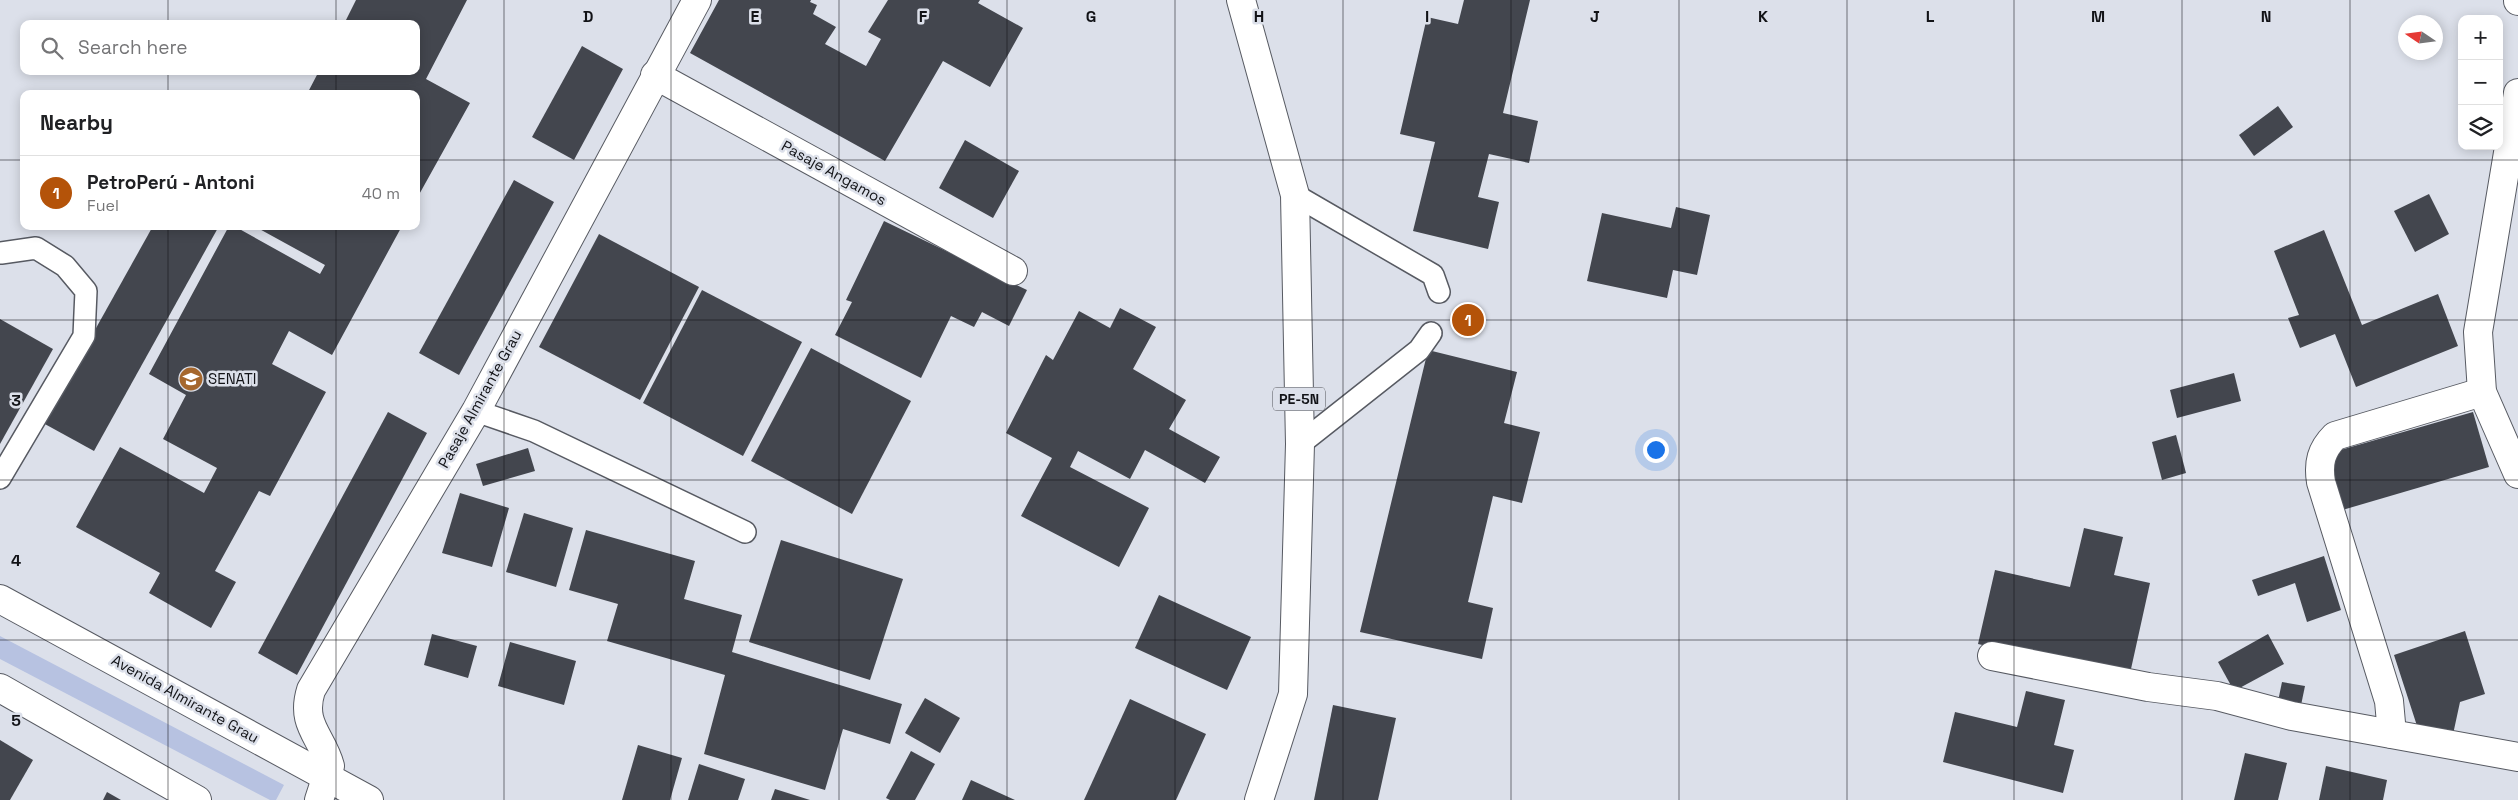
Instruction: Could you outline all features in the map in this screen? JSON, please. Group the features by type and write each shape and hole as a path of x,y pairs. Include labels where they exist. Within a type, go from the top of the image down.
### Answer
{"main road":[{"name":"Pasaje Almirante Grau","path":"323,788 330,766 308,718 308,700 311,690 476,411 697,0"},
{"name":"PE-5N","path":"1241,0 1295,195 1300,444 1292,694 1259,800"},
{"name":"Pasaje Angamos","path":"655,75 1013,271"},
{"path":"2518,93 2478,332 2482,392 2518,474"},
{"path":"2392,734 2389,701 2320,482 2320,457 2326,445 2335,436 2482,392"},
{"name":"Avenida Almirante Grau","path":"0,598 323,788 369,800"},
{"path":"1992,656 2148,686 2217,696 2292,716 2518,758"},
{"path":"0,688 198,800"}],"lane":[{"path":"1295,195 1433,275 1439,292"},
{"path":"0,478 84,336 86,291 64,266 36,248 1,253"},
{"path":"1300,444 1419,350 1431,333"},
{"path":"476,411 534,431 745,532"}],"shaded area":[{"path":"0,636 284,785 276,800 270,800 0,659"}],"building":[{"path":"356,0 467,0 426,79 470,103 420,193 420,90 309,90 317,75 420,75 420,20 346,20"},
{"path":"719,0 811,0 810,2 817,5 813,14 836,27 825,44 866,66 881,39 868,32 888,0 980,0 978,3 1023,28 990,87 943,61 885,161 690,53"},
{"path":"1464,0 1530,0 1503,113 1538,121 1529,163 1489,154 1478,197 1499,202 1488,249 1413,231 1435,142 1400,134 1427,17 1458,24"},
{"path":"582,46 623,69 574,160 532,137"},
{"path":"2278,106 2293,127 2254,156 2239,135"},
{"path":"965,140 1019,171 993,218 939,188"},
{"path":"514,180 554,202 459,375 419,353"},
{"path":"2429,194 2449,234 2415,252 2394,211"},
{"path":"1676,207 1710,215 1697,275 1673,270 1667,298 1587,281 1602,213 1671,228"},
{"path":"884,221 1027,290 1009,326 982,312 974,327 951,316 921,378 835,335 852,302 846,300"},
{"path":"151,230 217,230 94,451 43,423"},
{"path":"227,230 241,230 320,274 325,265 261,230 400,230 332,355 289,331 272,364 326,392 270,496 259,491 215,571 236,582 211,628 149,593 160,573 76,527 120,447 204,493 217,468 163,439 186,395 149,374"},
{"path":"2324,230 2362,325 2438,294 2458,346 2356,387 2335,334 2300,348 2288,318 2299,315 2274,251"},
{"path":"599,234 699,287 640,400 539,347"},
{"path":"702,290 802,342 743,456 643,403"},
{"path":"1120,308 1156,327 1133,369 1186,400 1169,429 1220,457 1205,483 1145,450 1130,479 1078,451 1070,467 1149,508 1119,567 1021,516 1052,458 1006,433 1046,355 1053,360 1079,311 1110,328"},
{"path":"0,319 53,349 0,444"},
{"path":"811,348 911,401 852,514 751,461"},
{"path":"1428,350 1517,372 1504,423 1540,432 1522,503 1493,496 1468,602 1493,608 1482,659 1360,632"},
{"path":"2234,373 2241,401 2177,418 2170,390"},
{"path":"388,412 427,433 297,675 258,653"},
{"path":"2473,412 2489,467 2339,511 2323,455"},
{"path":"2176,435 2186,473 2162,480 2152,442"},
{"path":"528,448 535,471 483,486 476,464"},
{"path":"460,493 509,508 492,567 442,553"},
{"path":"524,513 573,528 556,587 506,572"},
{"path":"2084,528 2123,537 2114,575 2150,583 2129,678 1978,644 1995,570 2070,587"},
{"path":"586,530 695,561 684,599 742,615 732,652 902,704 890,744 843,729 825,790 704,754 725,675 607,641 618,604 569,590"},
{"path":"781,540 903,579 870,680 749,642"},
{"path":"2324,556 2341,610 2307,622 2295,583 2258,596 2252,580"},
{"path":"1159,595 1251,637 1227,690 1135,648"},
{"path":"2465,631 2485,694 2460,702 2452,739 2419,732 2394,655"},
{"path":"432,634 477,646 468,678 424,665"},
{"path":"2268,634 2284,664 2234,691 2218,662"},
{"path":"510,642 576,661 564,705 498,686"},
{"path":"2282,682 2305,686 2300,710 2277,706"},
{"path":"2026,691 2065,700 2054,745 2074,750 2063,793 1943,762 1955,712 2017,727"},
{"path":"925,698 960,718 940,753 905,733"},
{"path":"1130,699 1206,734 1176,800 1084,800"},
{"path":"1333,705 1396,718 1378,800 1314,800"},
{"path":"0,740 33,760 10,800 0,800"},
{"path":"638,745 682,758 670,800 622,800"},
{"path":"911,751 935,764 915,800 890,800 886,798"},
{"path":"2245,753 2287,763 2278,800 2234,800"},
{"path":"699,764 745,779 738,800 688,800"},
{"path":"2326,766 2387,780 2383,800 2319,800"},
{"path":"971,780 1015,800 962,800"},
{"path":"775,789 810,800 771,800"},
{"path":"107,792 121,800 103,800"}],"place":[{"name":"PetroPerú - Antoni","path":"1468,320"},
{"name":"SENATI","path":"191,379"}]}
